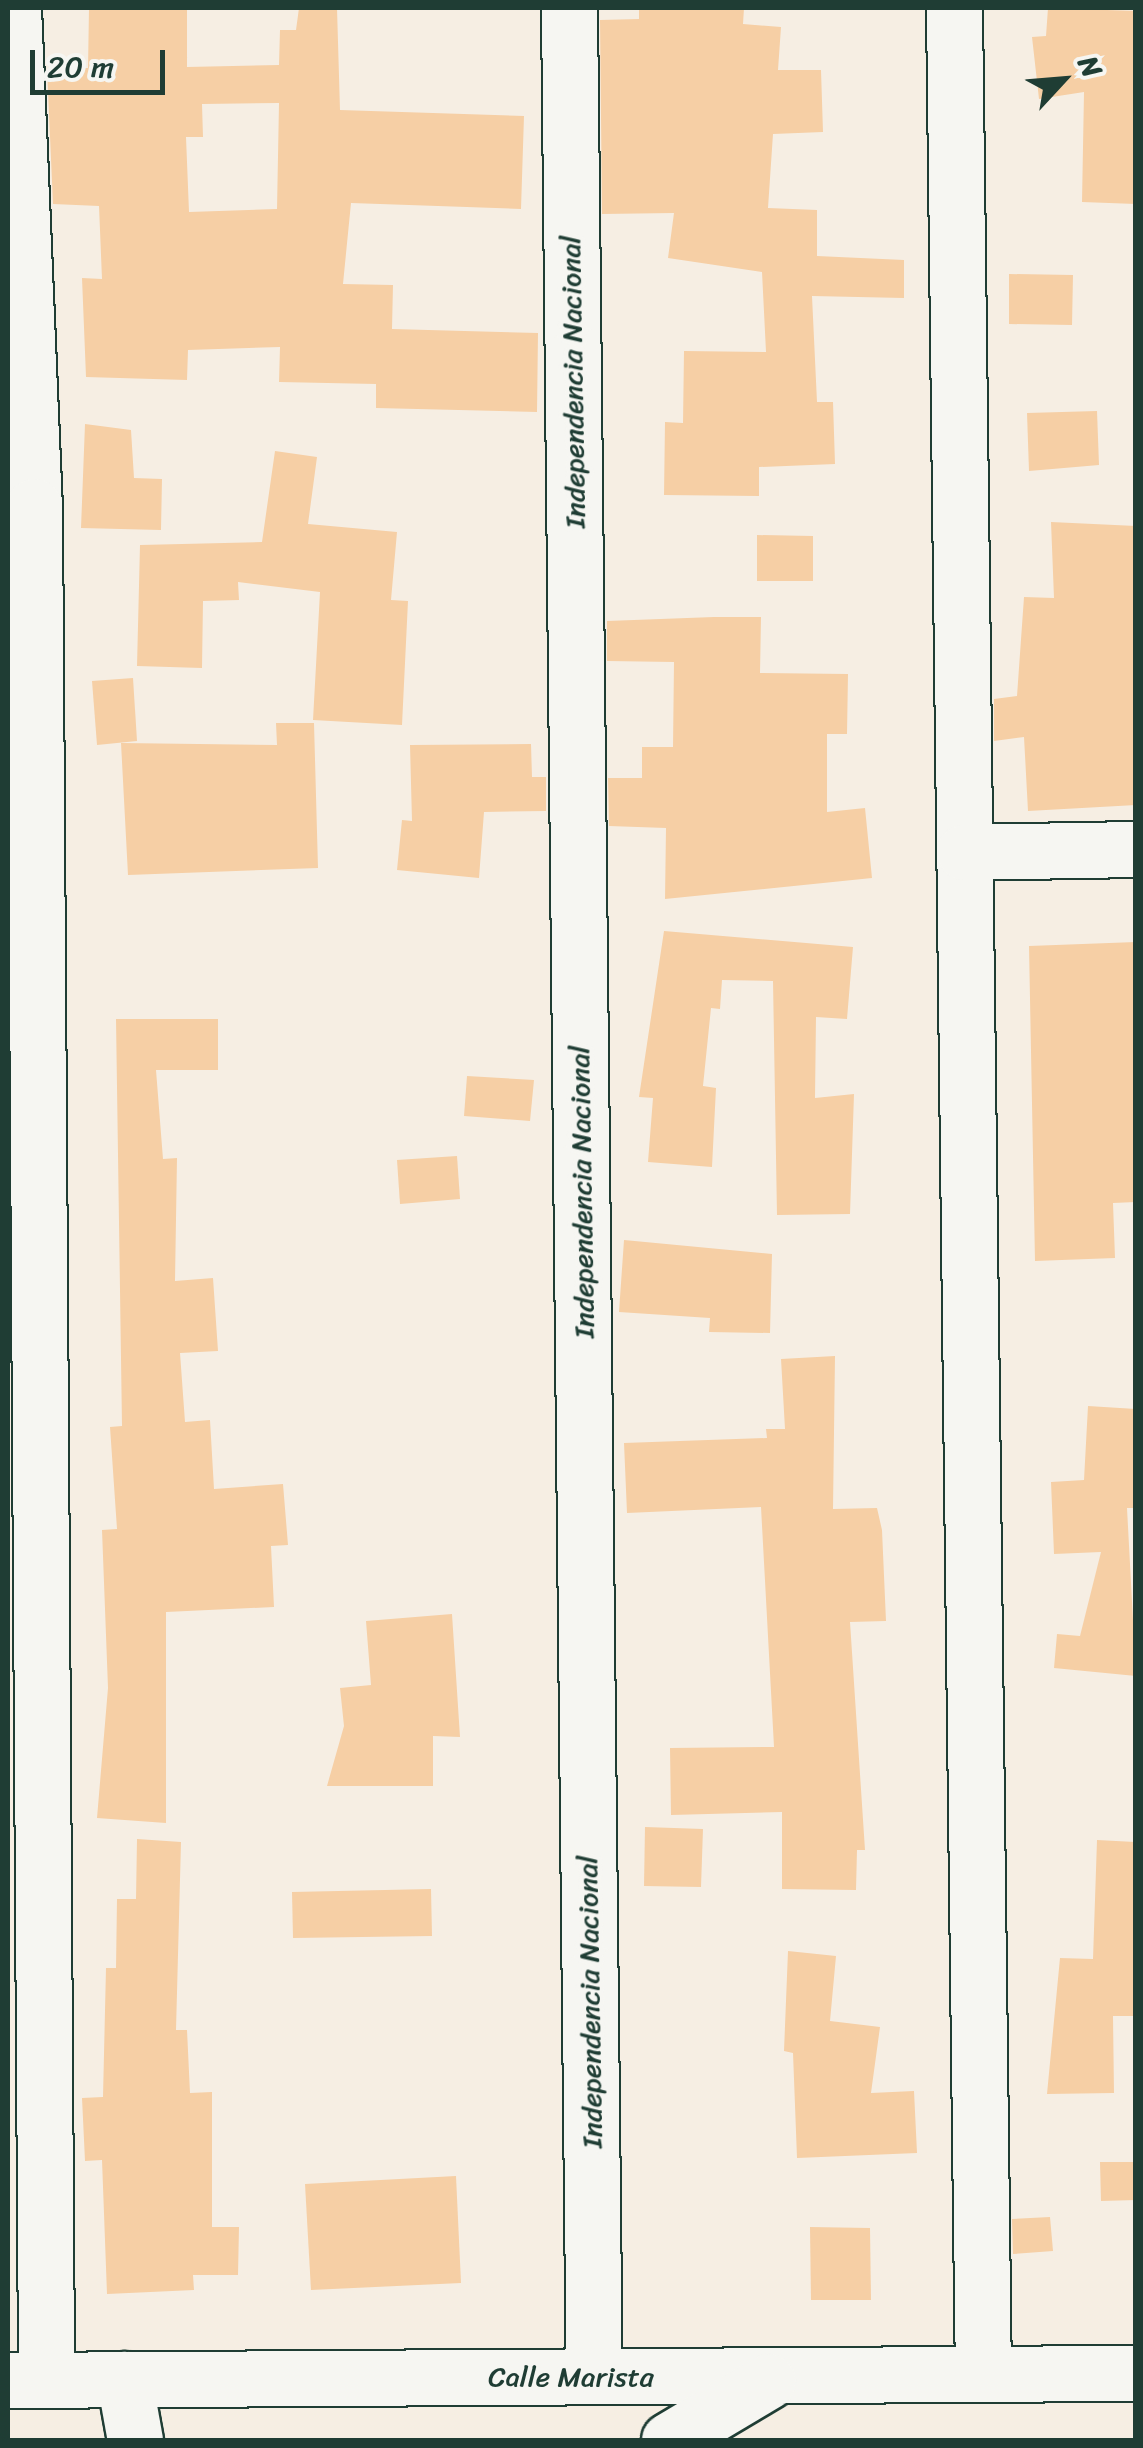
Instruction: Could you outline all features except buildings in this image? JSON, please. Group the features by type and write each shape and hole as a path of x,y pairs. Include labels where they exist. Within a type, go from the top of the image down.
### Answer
{"street":[{"path":"13,8 34,506 27,2380"},
{"name":"Independencia Nacional","path":"570,8 594,2376"},
{"path":"954,8 984,2374"},
{"path":"964,852 1136,849"},
{"name":"Calle Marista","path":"27,2380 1136,2374"},
{"path":"669,2440 780,2376"},
{"path":"124,2379 135,2440"}]}
